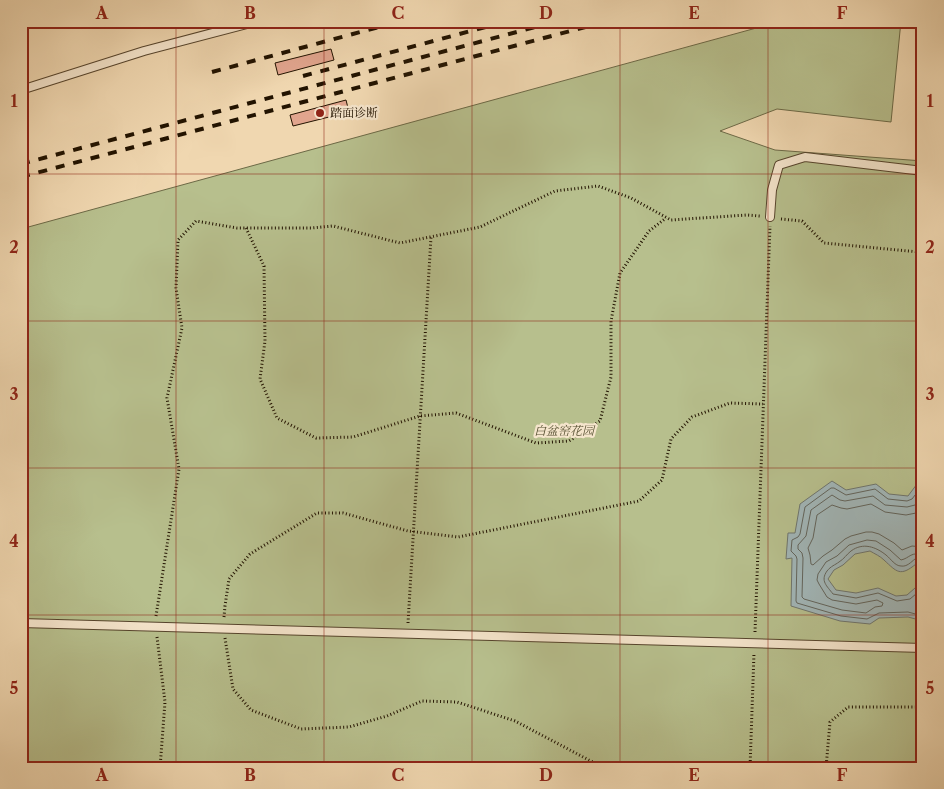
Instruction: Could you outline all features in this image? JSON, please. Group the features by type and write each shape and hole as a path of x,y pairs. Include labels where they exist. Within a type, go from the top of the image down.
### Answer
{"lane":[{"path":"21,90 144,51 258,21"},
{"path":"770,217 772,190 779,166 805,157 923,171"},
{"path":"21,623 923,648"}],"path":[{"path":"160,768 165,702 155,624 179,469 166,398 182,328 176,288 178,240 196,221 237,228 311,228 333,226 400,243 480,227 556,191 598,186 630,198 671,220 747,215 770,217 802,221 824,243 923,251"},
{"path":"750,768 770,217"},
{"path":"246,228 264,266 265,340 260,379 277,418 316,438 353,437 420,416 456,413 536,443 570,441 600,421 611,377 611,321 620,272 650,231 666,218"},
{"path":"408,634 431,237"},
{"path":"604,768 515,721 457,702 422,701 387,716 349,728 301,729 251,710 233,689 227,658 224,629 229,580 250,554 317,513 343,513 414,532 458,536 639,500 662,480 671,439 692,417 730,403 763,404"},
{"path":"826,768 830,722 848,707 923,707"}],"green space":[{"name":"白盆窑花园","path":"782,21 901,21 891,122 777,109 720,131 775,150 923,161 923,768 24,768 21,694 21,229"}],"water":[{"path":"832,481 846,490 876,484 889,494 908,496 917,484 923,485 923,566 916,564 902,572 892,568 881,557 870,551 855,554 834,570 828,579 836,590 856,593 878,588 896,596 907,595 923,581 923,621 908,617 879,618 870,624 840,621 791,606 792,558 786,559 788,533 795,533 800,504"}],"building":[{"path":"331,49 334,60 278,75 275,63"},
{"name":"踏面诊断","path":"346,100 349,112 293,126 290,115"}],"railway":[{"path":"212,72 401,21"},
{"path":"303,76 508,21"},
{"path":"21,164 558,21"},
{"path":"21,177 608,21"}],"place":[{"name":"踏面诊断","path":"320,113"}]}
